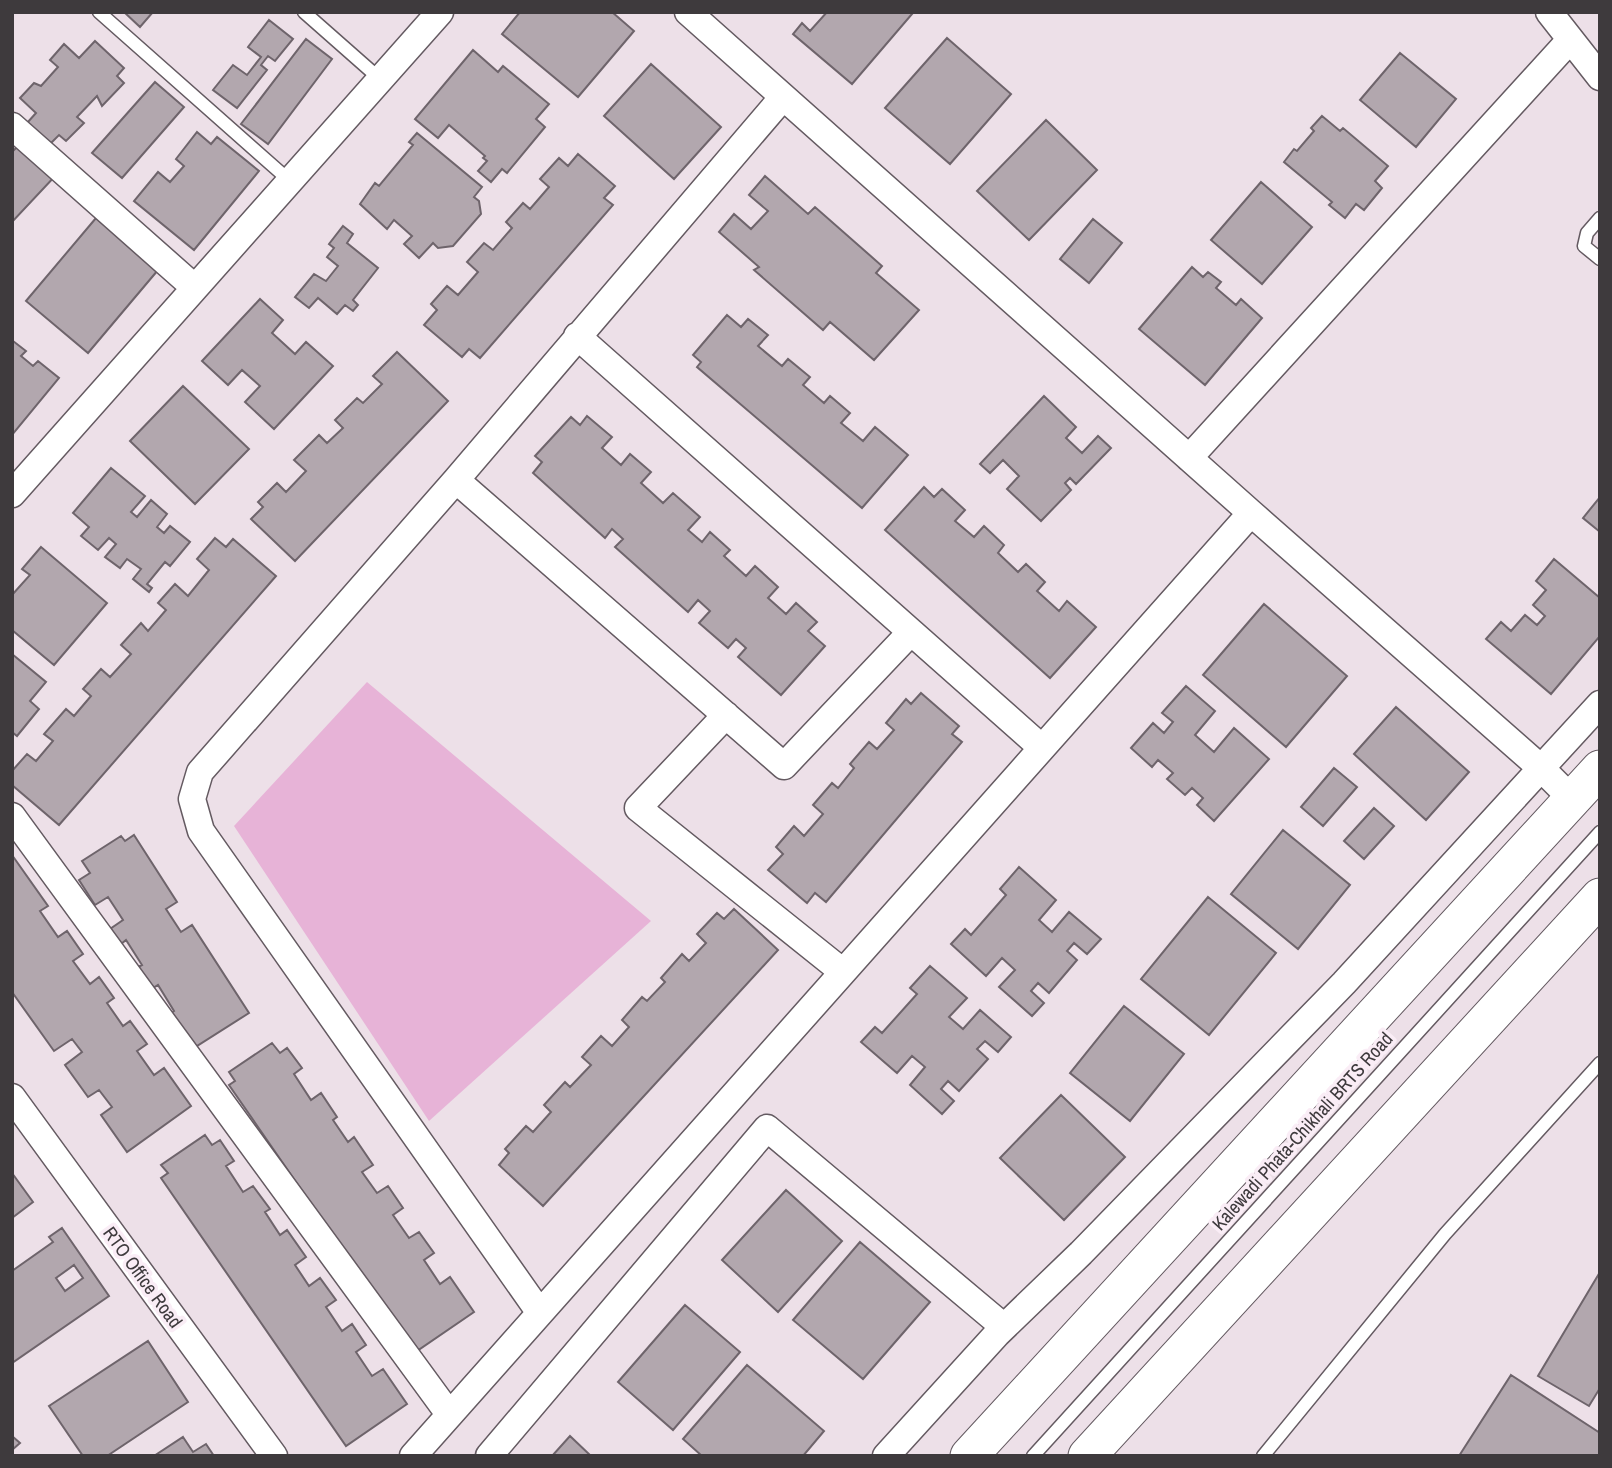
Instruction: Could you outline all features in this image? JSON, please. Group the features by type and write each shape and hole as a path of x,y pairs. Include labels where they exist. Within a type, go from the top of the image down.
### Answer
{"main road":[{"path":"969,1456 1600,769"},
{"path":"1087,1456 1600,897"}],"street":[{"path":"20,481 440,12"},
{"path":"688,12 1542,769 1572,799"},
{"path":"1549,12 1600,77"},
{"path":"1189,458 1570,40"},
{"path":"540,1313 201,831 192,799 200,772 456,480 783,97"},
{"path":"12,126 195,288"},
{"path":"577,336 1042,748"},
{"path":"456,480 784,766 911,632"},
{"path":"413,1456 1251,513"},
{"path":"886,1456 1004,1327 1213,1119 1451,869 1600,704"},
{"path":"726,715 638,808 843,972"},
{"path":"12,816 449,1414"},
{"name":"RTO Office Road","path":"12,1097 274,1456"},
{"path":"489,1456 768,1128 1004,1327"}],"lane":[{"path":"99,12 290,181"},
{"path":"304,12 380,79"},
{"path":"1600,218 1587,233 1584,246 1600,259"},
{"name":"Kalewadi Phata-Chikhali BRTS Road","path":"1033,1456 1600,832"},
{"path":"1263,1456 1445,1234 1600,1063"}],"shaded area":[{"path":"367,682 651,921 429,1121 234,826"}],"building":[{"path":"124,12 153,12 140,27"},
{"path":"520,12 612,12 634,31 578,97 502,34"},
{"path":"827,12 912,14 852,84 793,34 802,23 810,31"},
{"path":"269,20 293,39 275,61 268,56 261,65 267,70 237,108 213,90 233,65 247,75 261,57 248,47"},
{"path":"947,38 1011,94 950,164 885,108"},
{"path":"306,39 332,59 268,144 241,124"},
{"path":"95,41 124,68 117,76 124,83 102,106 97,96 77,117 84,123 66,141 59,135 49,145 27,123 36,113 20,98 34,83 41,86 58,67 50,60 64,44 79,58"},
{"path":"473,50 498,72 503,66 549,104 536,119 545,127 507,173 502,169 491,182 478,171 487,161 483,158 485,156 449,125 438,138 415,119"},
{"path":"1400,53 1456,99 1416,147 1360,100"},
{"path":"651,64 721,127 674,179 604,116"},
{"path":"155,82 184,107 122,178 92,153"},
{"path":"1322,116 1340,131 1343,128 1388,166 1375,181 1382,188 1364,210 1356,204 1345,218 1329,205 1332,202 1284,162 1314,131 1311,128"},
{"path":"1046,120 1097,170 1029,240 977,191"},
{"path":"197,132 211,144 217,137 259,171 194,250 134,201 158,172 170,182 184,166 176,159"},
{"path":"417,133 482,187 474,197 479,201 481,214 453,246 438,248 433,243 419,258 404,244 412,236 394,220 387,229 360,204 375,183 379,186 413,145 409,142"},
{"path":"22,142 57,174 12,222 12,152"},
{"path":"578,154 615,186 604,198 613,205 480,358 469,349 462,357 424,325 437,310 431,304 447,286 458,295 478,272 467,262 484,243 493,250 512,228 506,222 523,203 530,209 549,187 540,179 559,158 568,166"},
{"path":"765,176 808,214 815,207 882,266 876,273 919,310 874,360 830,322 823,330 754,270 759,267 719,232 734,214 751,229 768,211 749,195"},
{"path":"1261,182 1312,227 1262,284 1211,240"},
{"path":"96,218 158,270 88,353 26,301"},
{"path":"1093,219 1122,243 1089,283 1060,259"},
{"path":"343,226 353,234 347,243 378,268 353,300 358,305 353,311 345,305 337,314 318,298 309,308 295,297 314,274 326,281 338,266 327,257 334,248 329,244"},
{"path":"1192,267 1203,277 1208,272 1221,282 1216,288 1236,305 1241,299 1262,318 1205,385 1139,329"},
{"path":"260,299 283,320 272,333 295,354 306,342 333,366 274,429 245,402 260,386 242,370 228,385 202,361"},
{"path":"727,315 741,327 748,319 768,335 758,346 782,366 788,359 810,377 803,385 824,403 830,396 850,413 841,423 863,441 875,427 908,455 862,508 697,367 701,362 693,355"},
{"path":"13,341 26,351 21,356 33,366 38,361 59,378 12,435"},
{"path":"397,352 448,401 295,561 251,519 263,507 258,502 277,483 286,492 306,471 294,460 319,435 327,443 343,428 335,420 357,398 363,403 382,384 373,376"},
{"path":"183,386 249,449 195,504 130,441"},
{"path":"1044,396 1076,427 1066,438 1082,453 1098,436 1111,448 1076,484 1070,478 1065,483 1071,490 1041,521 1007,489 1019,476 1003,460 990,473 980,464"},
{"path":"587,416 612,437 602,448 621,465 630,454 651,472 641,483 663,503 673,493 700,517 688,530 702,542 710,532 730,550 724,556 746,576 755,566 778,587 768,598 786,614 796,603 817,622 808,631 825,646 781,695 738,657 746,648 736,639 728,648 699,623 710,611 698,600 688,612 615,547 623,539 612,529 605,538 533,473 542,462 535,456 571,417 580,425"},
{"path":"111,468 145,496 131,512 137,517 151,500 167,514 157,527 164,533 170,526 190,542 170,566 165,562 147,584 152,588 149,592 133,579 141,569 127,559 120,568 105,557 116,544 109,538 98,550 81,536 89,527 73,513"},
{"path":"924,487 934,497 942,489 965,510 955,521 974,537 984,526 1004,545 998,553 1018,572 1026,564 1045,582 1037,591 1059,611 1067,601 1096,627 1050,678 885,530"},
{"path":"1600,497 1600,532 1583,518"},
{"path":"215,538 226,547 233,539 276,576 59,825 12,785 12,771 27,754 36,761 53,741 44,734 66,709 74,716 91,696 83,689 101,669 110,677 131,654 121,645 141,623 148,631 166,610 158,603 175,584 188,596 209,570 197,559"},
{"path":"41,547 107,603 54,665 12,630 12,595 30,575 22,569"},
{"path":"1554,559 1600,598 1600,636 1551,694 1486,639 1501,622 1511,631 1525,615 1537,625 1545,616 1533,605 1546,590 1536,581"},
{"path":"1264,604 1347,676 1286,747 1203,675"},
{"path":"12,654 46,682 30,701 39,709 17,736 12,732"},
{"path":"1186,686 1215,711 1195,735 1214,752 1234,728 1269,759 1214,821 1197,805 1203,798 1192,788 1185,795 1167,779 1173,773 1158,760 1152,767 1131,748 1153,723 1164,733 1173,722 1162,713"},
{"path":"921,693 959,726 952,734 962,742 826,902 815,893 807,903 768,870 783,854 776,847 794,826 804,836 823,814 813,805 832,783 838,788 854,768 850,764 869,742 877,749 894,730 886,723 906,699 911,704"},
{"path":"1396,707 1469,772 1426,820 1354,754"},
{"path":"1334,768 1357,787 1323,826 1301,807"},
{"path":"1374,808 1394,826 1364,859 1344,841"},
{"path":"1283,830 1350,885 1298,949 1231,894"},
{"path":"134,835 177,902 166,909 181,932 192,925 249,1013 189,1051 167,1016 174,1011 158,985 150,990 136,968 142,965 126,940 121,944 110,929 123,920 108,897 95,905 79,880 90,873 82,861 121,836 125,841"},
{"path":"12,855 48,906 40,911 58,937 67,931 83,954 73,961 90,984 99,977 114,998 107,1003 123,1026 130,1021 147,1044 137,1051 154,1075 164,1068 191,1106 127,1152 101,1115 112,1107 99,1090 88,1097 65,1065 82,1052 72,1039 54,1051 12,992"},
{"path":"1019,867 1056,900 1039,920 1052,932 1069,912 1101,939 1087,954 1074,943 1067,951 1077,960 1049,993 1038,983 1031,991 1044,1003 1032,1016 999,987 1015,970 1002,958 986,976 951,944 965,929 971,935 1006,895 1000,889"},
{"path":"1208,897 1276,953 1209,1035 1141,979"},
{"path":"734,909 778,950 543,1206 499,1165 509,1153 505,1149 526,1126 533,1132 551,1112 544,1105 565,1082 570,1087 591,1065 582,1057 601,1036 612,1046 629,1027 622,1020 642,997 647,1001 665,982 661,978 682,954 689,961 706,943 697,934 717,913 724,919"},
{"path":"930,966 967,998 949,1017 963,1029 980,1010 1011,1037 998,1052 985,1041 977,1049 988,1059 959,1091 948,1081 941,1089 954,1101 942,1114 910,1085 925,1067 912,1056 897,1073 861,1042 875,1027 882,1033 917,994 910,988"},
{"path":"1124,1006 1184,1054 1130,1121 1070,1073"},
{"path":"272,1043 280,1053 287,1048 302,1068 294,1074 311,1100 321,1093 337,1117 333,1120 348,1142 354,1137 373,1165 362,1172 377,1193 388,1186 403,1208 393,1215 409,1238 419,1232 434,1253 424,1260 440,1284 450,1277 474,1312 414,1353 229,1085 235,1081 229,1072"},
{"path":"1061,1095 1125,1157 1064,1220 1000,1158"},
{"path":"205,1135 212,1145 220,1140 234,1161 226,1166 243,1192 253,1186 270,1209 265,1212 280,1235 287,1230 306,1257 295,1265 309,1286 320,1278 336,1300 326,1307 342,1331 352,1324 366,1345 356,1352 372,1376 383,1369 407,1404 346,1446 161,1178 168,1173 161,1165"},
{"path":"12,1173 33,1202 12,1218"},
{"path":"786,1190 842,1241 778,1312 722,1260"},
{"path":"62,1228 109,1296 12,1363 12,1271 53,1242 49,1237","holes":["74,1265 83,1278 65,1291 56,1278"]},
{"path":"860,1242 930,1302 863,1379 793,1320"},
{"path":"1600,1272 1600,1388 1589,1406 1538,1376"},
{"path":"685,1305 740,1352 673,1430 618,1382"},
{"path":"148,1341 188,1402 107,1456 83,1456 49,1406"},
{"path":"747,1365 824,1431 803,1456 702,1456 683,1439"},
{"path":"1511,1375 1600,1433 1600,1456 1459,1456"},
{"path":"12,1436 20,1443 12,1450"},
{"path":"570,1436 591,1456 552,1456"},
{"path":"183,1437 193,1452 206,1444 214,1456 154,1456"}]}
